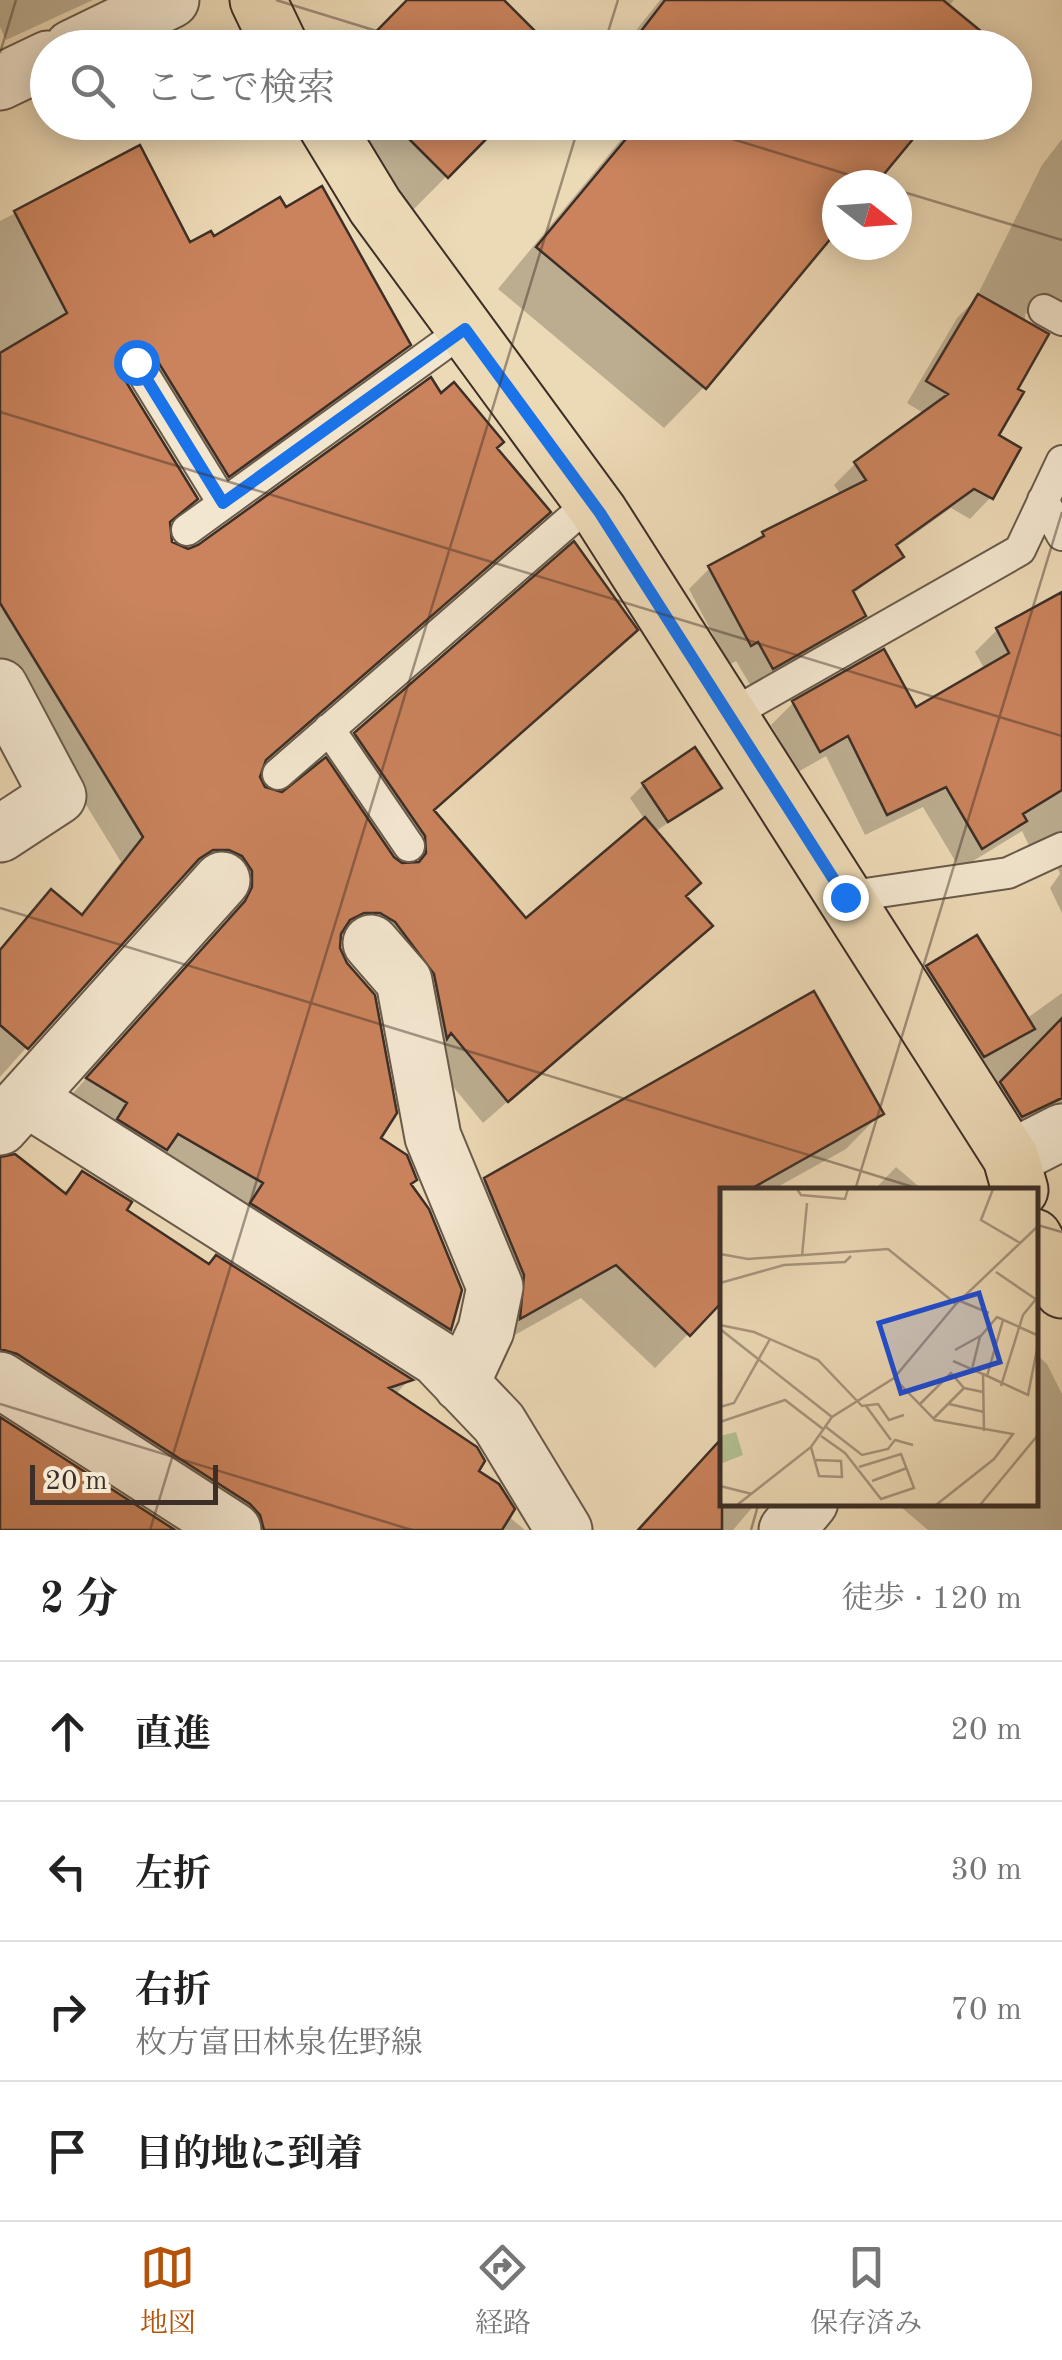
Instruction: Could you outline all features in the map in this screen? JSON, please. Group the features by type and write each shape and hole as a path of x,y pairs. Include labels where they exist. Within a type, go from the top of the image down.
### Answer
{"main road":[{"path":"258,0 273,30"},
{"path":"335,140 375,206 592,502 845,897 1015,1174"},
{"path":"1037,1243 1062,1290"}],"street":[{"path":"109,30 171,0"},
{"path":"0,82 30,68"},
{"path":"0,687 58,796 0,834"},
{"path":"222,880 13,1113 437,1358 499,1422 564,1530"},
{"path":"371,943 404,981 433,1137 495,1287 486,1330 461,1384"},
{"path":"1015,1174 1062,1132"},
{"path":"0,1380 233,1530"},
{"path":"787,1530 808,1505"}],"lane":[{"path":"187,530 465,329"},
{"path":"136,362 223,503"},
{"path":"730,715 1020,550 1062,460"},
{"path":"1043,500 1062,535"},
{"path":"278,774 592,502"},
{"path":"329,729 410,846"},
{"path":"845,897 1008,872 1062,848"}],"building":[{"path":"407,0 504,0 534,30 378,30"},
{"path":"665,0 943,0 979,30 642,30"},
{"path":"410,140 485,140 448,178"},
{"path":"625,140 912,140 887,170 822,170 822,249 706,389 536,247"},
{"path":"140,145 190,242 211,231 214,236 280,197 286,207 322,186 411,345 229,477 152,352 136,343 125,347 117,362 120,372 198,499 170,522 172,542 188,549 198,545 431,377 441,393 454,382 504,442 497,448 551,512 266,760 260,777 265,787 282,792 326,757 394,857 402,863 419,862 426,853 425,836 354,733 574,541 638,630 434,810 526,918 645,817 701,883 686,896 713,926 508,1102 451,1033 447,1039 434,974 395,922 380,913 364,913 350,920 341,934 340,948 347,963 375,995 397,1113 381,1138 407,1155 417,1180 411,1184 429,1209 462,1290 451,1330 250,1203 263,1183 178,1134 167,1150 117,1119 127,1103 86,1078 245,901 252,887 252,871 242,856 229,850 213,850 199,859 28,1049 0,1025 0,950 51,889 82,915 143,837 0,603 0,353 67,313 14,211"},
{"path":"978,294 1049,334 1018,389 1024,392 999,435 1021,448 993,499 974,489 896,545 904,557 853,591 866,616 773,669 758,642 751,646 708,566 764,536 762,532 866,480 854,462 948,394 926,381"},
{"path":"1062,592 1062,790 1023,814 1027,821 982,849 946,787 887,815 848,736 820,752 792,701 884,649 916,707 1009,653 996,628"},
{"path":"695,747 722,788 668,822 642,783"},
{"path":"977,935 1035,1029 984,1057 926,966"},
{"path":"814,991 884,1114 753,1188 720,1188 720,1304 690,1336 616,1265 520,1319 524,1275 484,1178"},
{"path":"1062,1018 1062,1098 1022,1117 1000,1082"},
{"path":"15,1154 66,1194 82,1171 132,1202 127,1210 209,1264 216,1255 413,1380 389,1388 477,1447 485,1461 479,1471 499,1484 515,1509 502,1530 264,1530 260,1515 250,1504 17,1354 0,1349 0,1157"},
{"path":"0,1417 175,1530 0,1530"},
{"path":"720,1440 722,1530 638,1530"}],"route":[{"path":"136,362 223,503 465,329 600,513 845,897"}]}
